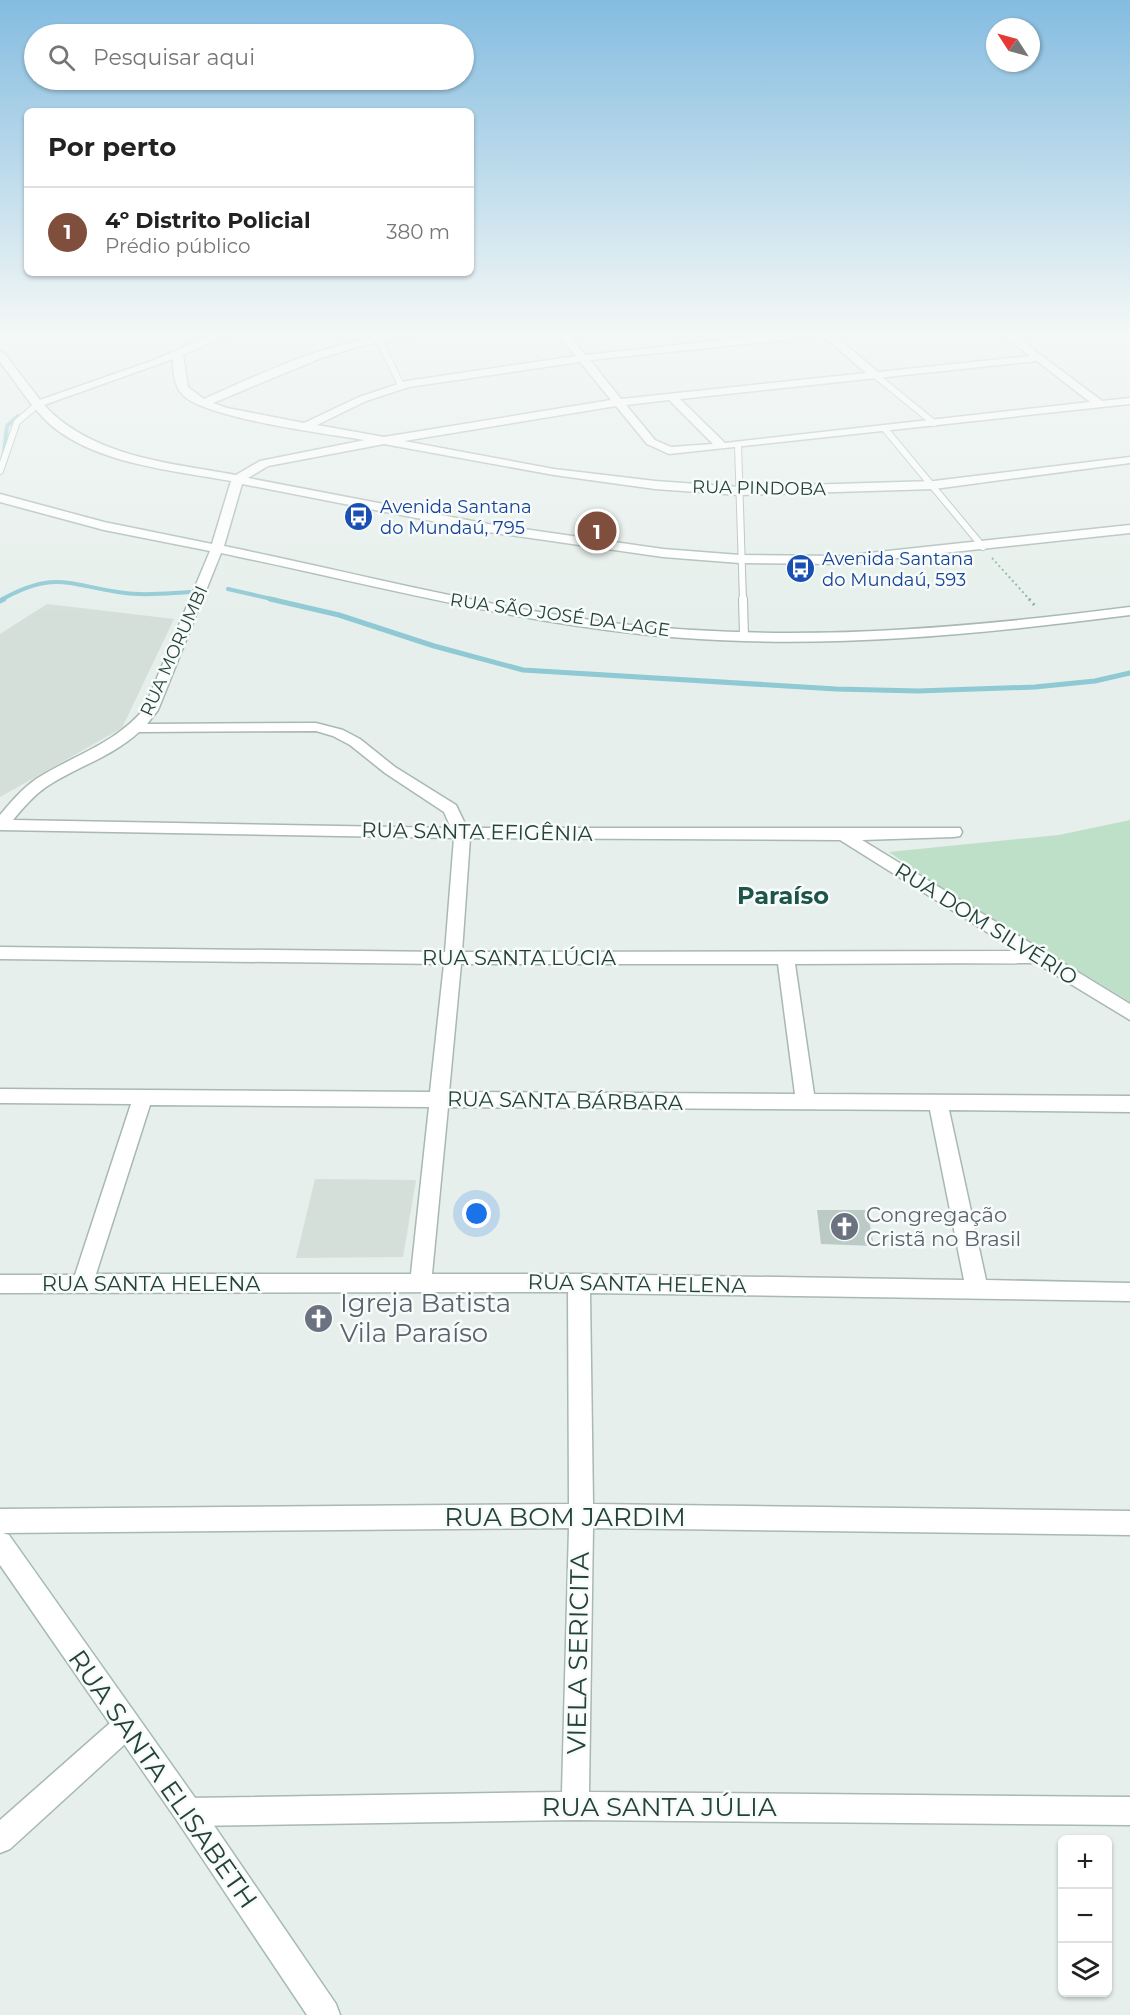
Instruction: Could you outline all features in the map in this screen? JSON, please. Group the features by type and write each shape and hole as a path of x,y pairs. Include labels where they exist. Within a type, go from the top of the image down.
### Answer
{"street":[{"path":"63,428 98,447 134,459 488,528 566,541 663,553 740,559 841,560 983,547 1130,529"},
{"name":"RUA PINDOBA","path":"317,428 554,472 656,485 739,491 875,489 934,485 1130,460"},
{"path":"238,479 264,463 456,428"},
{"path":"640,428 651,442 660,448 680,452 893,428"},
{"path":"703,428 722,447"},
{"name":"RUA MORUMBI","path":"0,825 30,792 43,782 123,740 138,728 151,710 217,548 238,479"},
{"name":"RUA SÃO JOSÉ DA LAGE","path":"0,498 82,521 217,548 459,602 645,630 744,637 824,637 948,632 1130,611"},
{"path":"138,728 316,727 338,733 450,810 462,833 453,958 421,1283"},
{"name":"RUA SANTA EFIGÊNIA","path":"0,825 462,833 843,835 954,832"},
{"name":"RUA DOM SILVÉRIO","path":"843,835 1130,1012"},
{"name":"RUA SANTA LÚCIA","path":"0,953 453,958 1039,957"},
{"path":"786,959 806,1103"},
{"name":"RUA SANTA BÁRBARA","path":"0,1095 1130,1104"},
{"path":"82,1284 143,1097"},
{"path":"938,1104 977,1289"},
{"name":"RUA SANTA HELENA","path":"0,1284 579,1283 1130,1292"},
{"name":"VIELA SERICITA","path":"575,1806 581,1516 579,1283"},
{"name":"RUA BOM JARDIM","path":"0,1521 581,1516 1130,1523"},
{"name":"RUA SANTA ELISABETH","path":"0,1544 188,1812 325,2015"},
{"path":"0,1839 127,1725"},
{"name":"RUA SANTA JÚLIA","path":"188,1812 575,1806 1130,1811"}],"lane":[{"path":"0,471 15,428"},
{"path":"885,429 934,485 983,547"},
{"path":"738,445 744,637"}],"path":[{"path":"983,547 1050,622"}],"shaded area":[{"path":"47,604 174,619 122,728 0,797 0,634"},
{"path":"315,1179 416,1180 403,1257 296,1258"}],"green space":[{"path":"1130,820 1130,1002 978,910 889,852 1059,835"}],"building":[{"name":"Congregação Cristã no Brasil","path":"817,1210 867,1210 874,1246 821,1244"}],"waterway":[{"path":"4,452 7,428"},
{"path":"1,600 36,585 50,582 63,582 133,594 190,592"},
{"path":"228,589 276,600"},
{"path":"0,601 4,599"},
{"path":"270,599 339,615 434,646 523,670 836,689 918,691 1035,687 1095,681 1130,673"}],"place":[{"name":"Avenida Santana do Mundaú, 795","path":"359,517"},
{"name":"4º Distrito Policial","path":"597,531"},
{"name":"Avenida Santana do Mundaú, 593","path":"801,569"},
{"name":"Congregação Cristã no Brasil","path":"845,1227"},
{"name":"Igreja Batista Vila Paraíso","path":"319,1318"}],"district":[{"name":"Paraíso","path":"783,896"}]}
